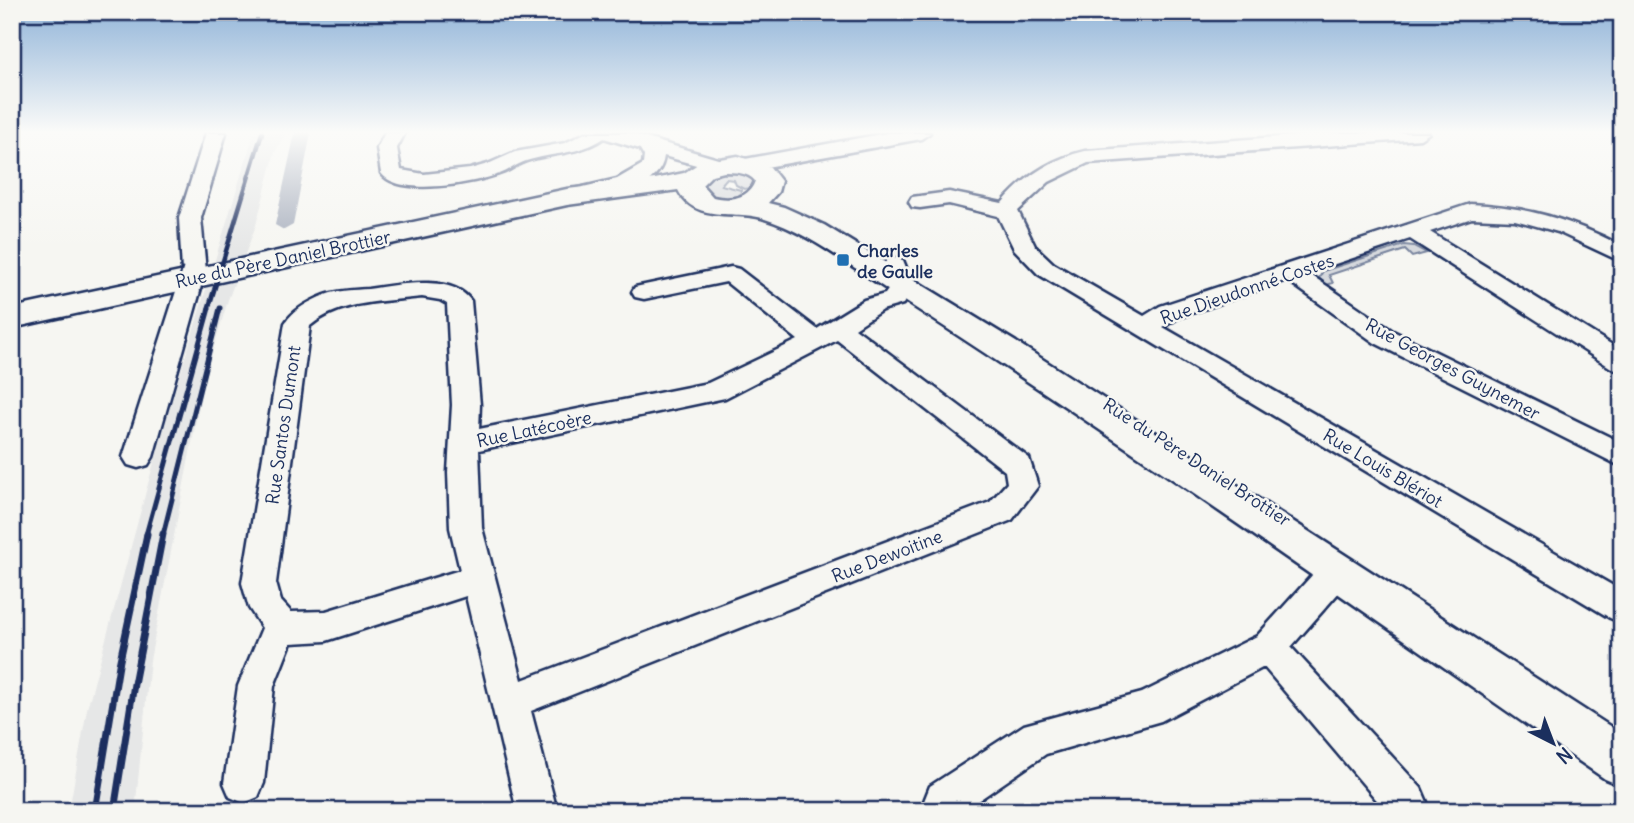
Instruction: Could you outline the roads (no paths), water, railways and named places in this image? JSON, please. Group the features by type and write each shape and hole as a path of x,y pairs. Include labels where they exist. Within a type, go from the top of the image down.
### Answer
{"main road":[{"path":"724,171 700,179 715,205 759,191 760,171"},
{"name":"Rue du Père Daniel Brottier","path":"12,318 588,193 655,187 700,179"},
{"name":"Rue du Père Daniel Brottier","path":"553,201 630,194 700,179"},
{"name":"Rue du Père Daniel Brottier","path":"759,191 796,222 895,289 1622,741"},
{"name":"Rue du Père Daniel Brottier","path":"895,289 1013,356 1622,762"}],"street":[{"path":"138,457 192,280 197,258 189,228 190,218 204,171"},
{"path":"391,171 399,179 413,181 483,171"},
{"path":"588,193 624,184 648,171"},
{"path":"692,171 700,179"},
{"path":"759,191 779,171"},
{"path":"920,202 949,198 1007,211 1028,185 1050,171"},
{"name":"Rue Dieudonné Costes","path":"1007,211 1025,249 1046,269 1144,327 1169,312 1470,211 1514,212 1566,225 1622,256"},
{"path":"1413,232 1622,363"},
{"name":"Rue Georges Guynemer","path":"1291,272 1384,337 1622,456"},
{"name":"Rue Dewoitine","path":"510,702 1001,511 1023,486 1019,466 826,334 731,274 644,292"},
{"name":"Rue Latécoère","path":"537,811 466,528 463,443 715,391 826,334 895,289"},
{"name":"Rue Santos Dumont","path":"280,625 266,608 260,583 298,323 315,309 335,300 422,290 446,293 459,301 466,405 463,443"},
{"name":"Rue Louis Blériot","path":"1144,327 1622,608"},
{"path":"940,811 944,800 1037,738 1148,709 1269,647 1336,572"},
{"path":"244,783 256,686 280,625 296,629 326,626 478,578"},
{"path":"1269,647 1407,802 1406,811"}],"waterway":[{"path":"284,225 295,171"}],"railway":[{"path":"208,310 250,171"},
{"path":"146,535 209,308"},
{"path":"163,535 220,308"},
{"path":"95,811 119,665 147,534"},
{"path":"114,811 134,684 163,534"}],"place":[{"name":"Charles de Gaulle","path":"843,260"}]}
